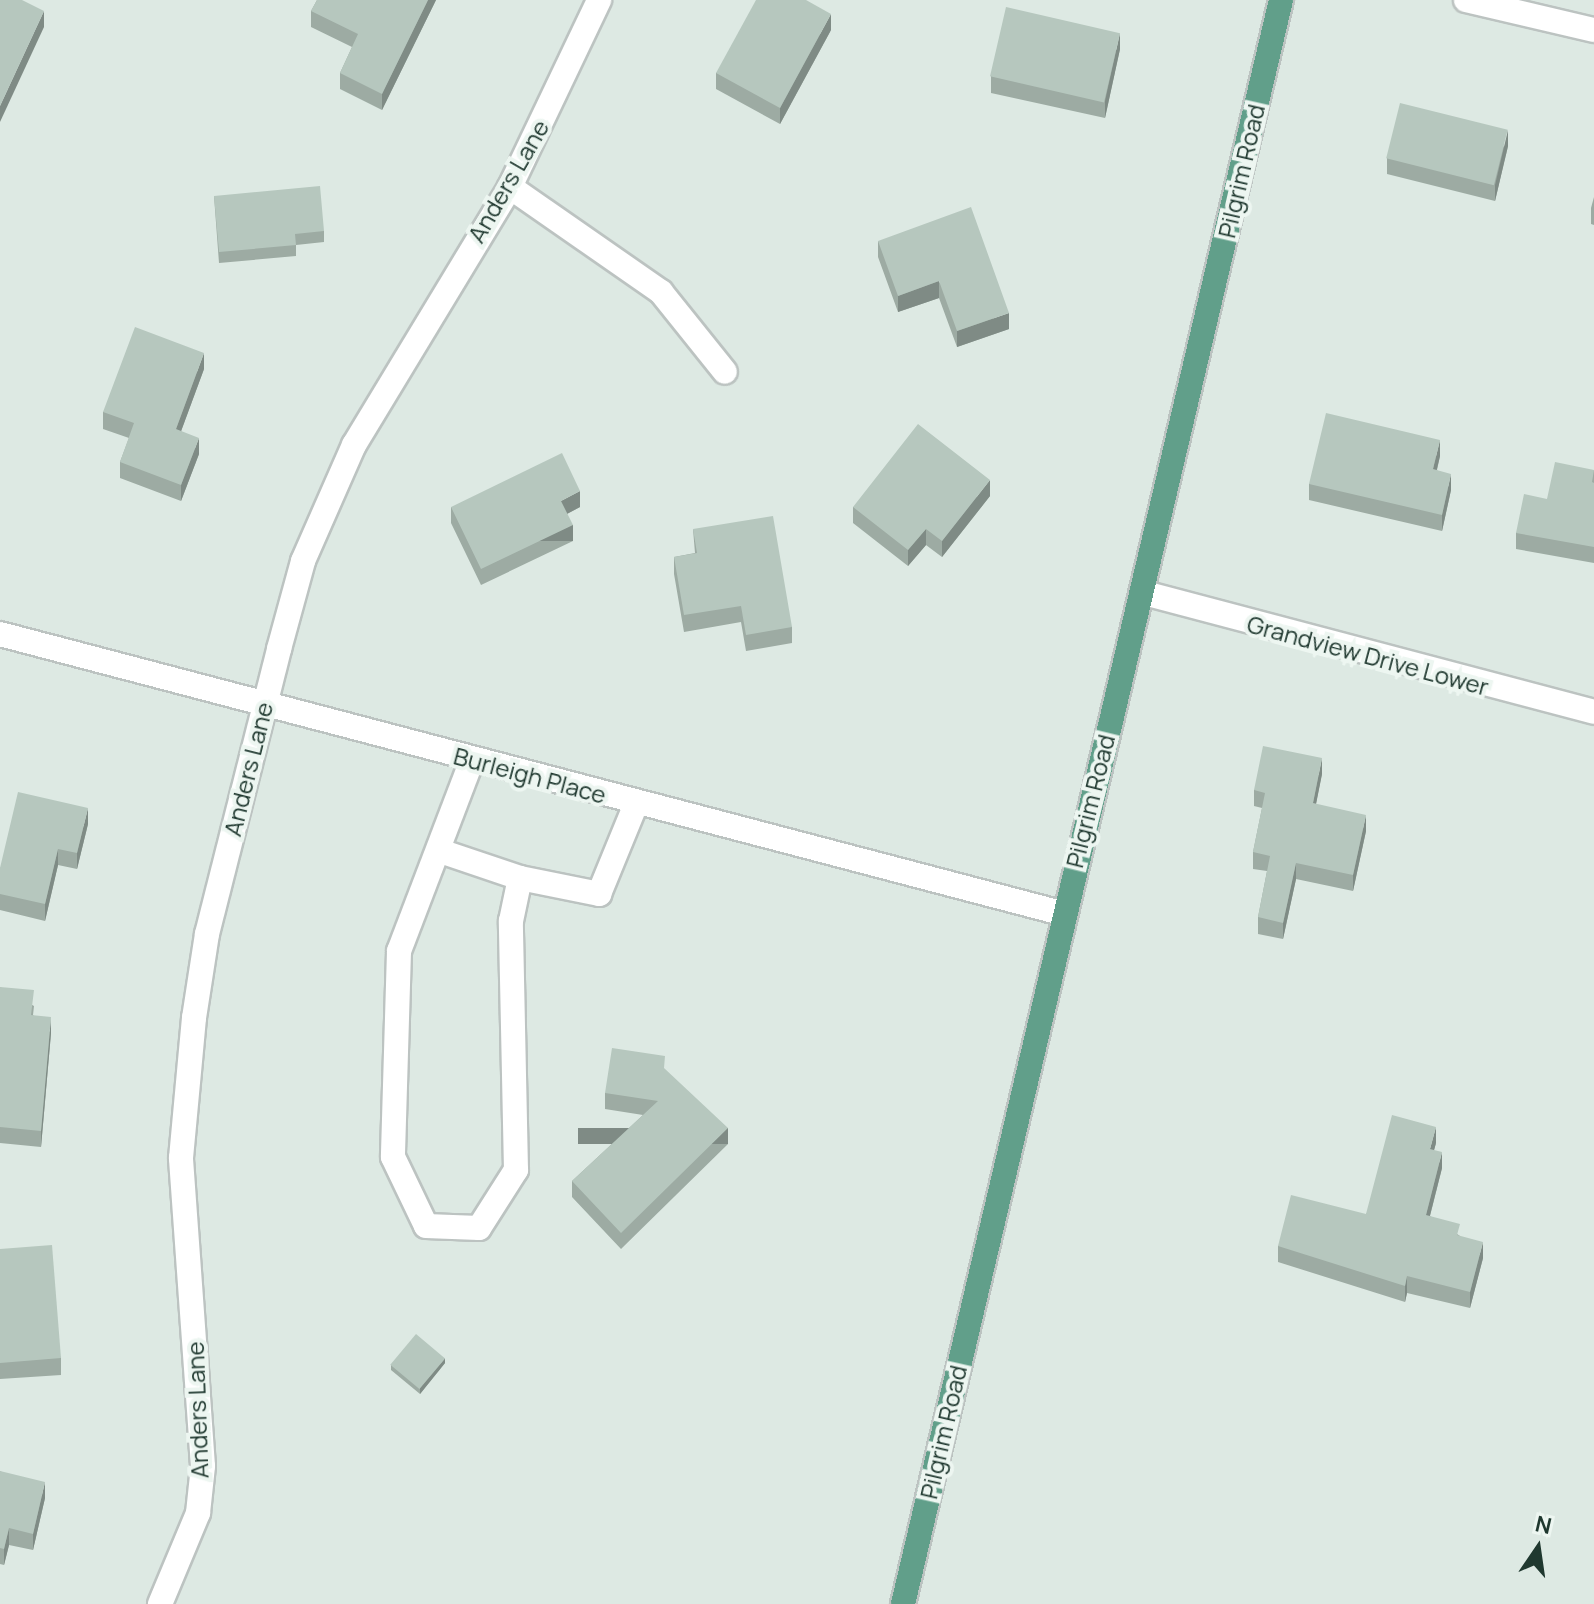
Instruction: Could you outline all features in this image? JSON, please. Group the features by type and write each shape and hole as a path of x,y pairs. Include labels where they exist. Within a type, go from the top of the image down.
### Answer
{"main road":[{"name":"Pilgrim Road","path":"903,1604 1061,913 1144,593 1281,0"}],"street":[{"name":"Anders Lane","path":"160,1604 198,1513 203,1466 181,1158 188,1070 207,934 263,705 303,561 354,445 510,187 599,0"},
{"path":"1466,0 1594,30"},
{"path":"510,187 661,292 725,372"},
{"name":"Grandview Drive Lower","path":"1144,593 1594,712"},
{"name":"Burleigh Place","path":"0,634 636,804 1061,913"},
{"path":"472,760 443,852 399,951 393,1157 426,1226 479,1228 516,1170 511,921 520,878"},
{"path":"443,852 520,878 599,894 636,804"}],"building":[{"path":"0,0 22,0 44,11 0,106"},
{"path":"317,0 428,0 382,94 340,73 358,34 311,11"},
{"path":"756,0 806,0 831,14 780,108 716,73"},
{"path":"1006,7 1120,33 1104,102 990,76"},
{"path":"1400,103 1508,130 1494,185 1386,158"},
{"path":"320,186 324,231 295,234 296,245 219,252 214,196"},
{"path":"971,207 1009,313 957,331 939,281 898,296 878,241"},
{"path":"135,327 204,353 176,429 199,438 181,485 120,462 134,423 103,412"},
{"path":"1326,413 1440,440 1433,469 1451,474 1442,515 1309,484"},
{"path":"918,424 990,480 942,541 926,529 908,550 853,507"},
{"path":"562,453 580,491 561,501 573,525 481,569 451,507"},
{"path":"1555,462 1594,470 1594,547 1516,533 1524,494 1547,499"},
{"path":"773,516 792,627 746,635 741,606 684,615 674,557 697,553 693,529"},
{"path":"1263,746 1322,758 1313,803 1366,815 1353,875 1296,863 1283,923 1258,917 1270,856 1253,852 1265,793 1254,790"},
{"path":"18,792 88,808 77,853 58,849 45,904 0,894 0,868"},
{"path":"0,987 34,990 31,1015 51,1017 41,1131 0,1127"},
{"path":"612,1048 665,1056 664,1068 728,1128 621,1233 572,1181 658,1101 605,1093"},
{"path":"1392,1115 1436,1127 1430,1149 1442,1152 1426,1215 1460,1224 1457,1235 1483,1242 1470,1292 1407,1276 1405,1286 1278,1246 1291,1195 1366,1214"},
{"path":"52,1245 61,1358 0,1363 0,1249"},
{"path":"416,1334 445,1358 419,1389 390,1365"},
{"path":"0,1471 45,1482 33,1534 9,1528 4,1549 0,1548"}]}
